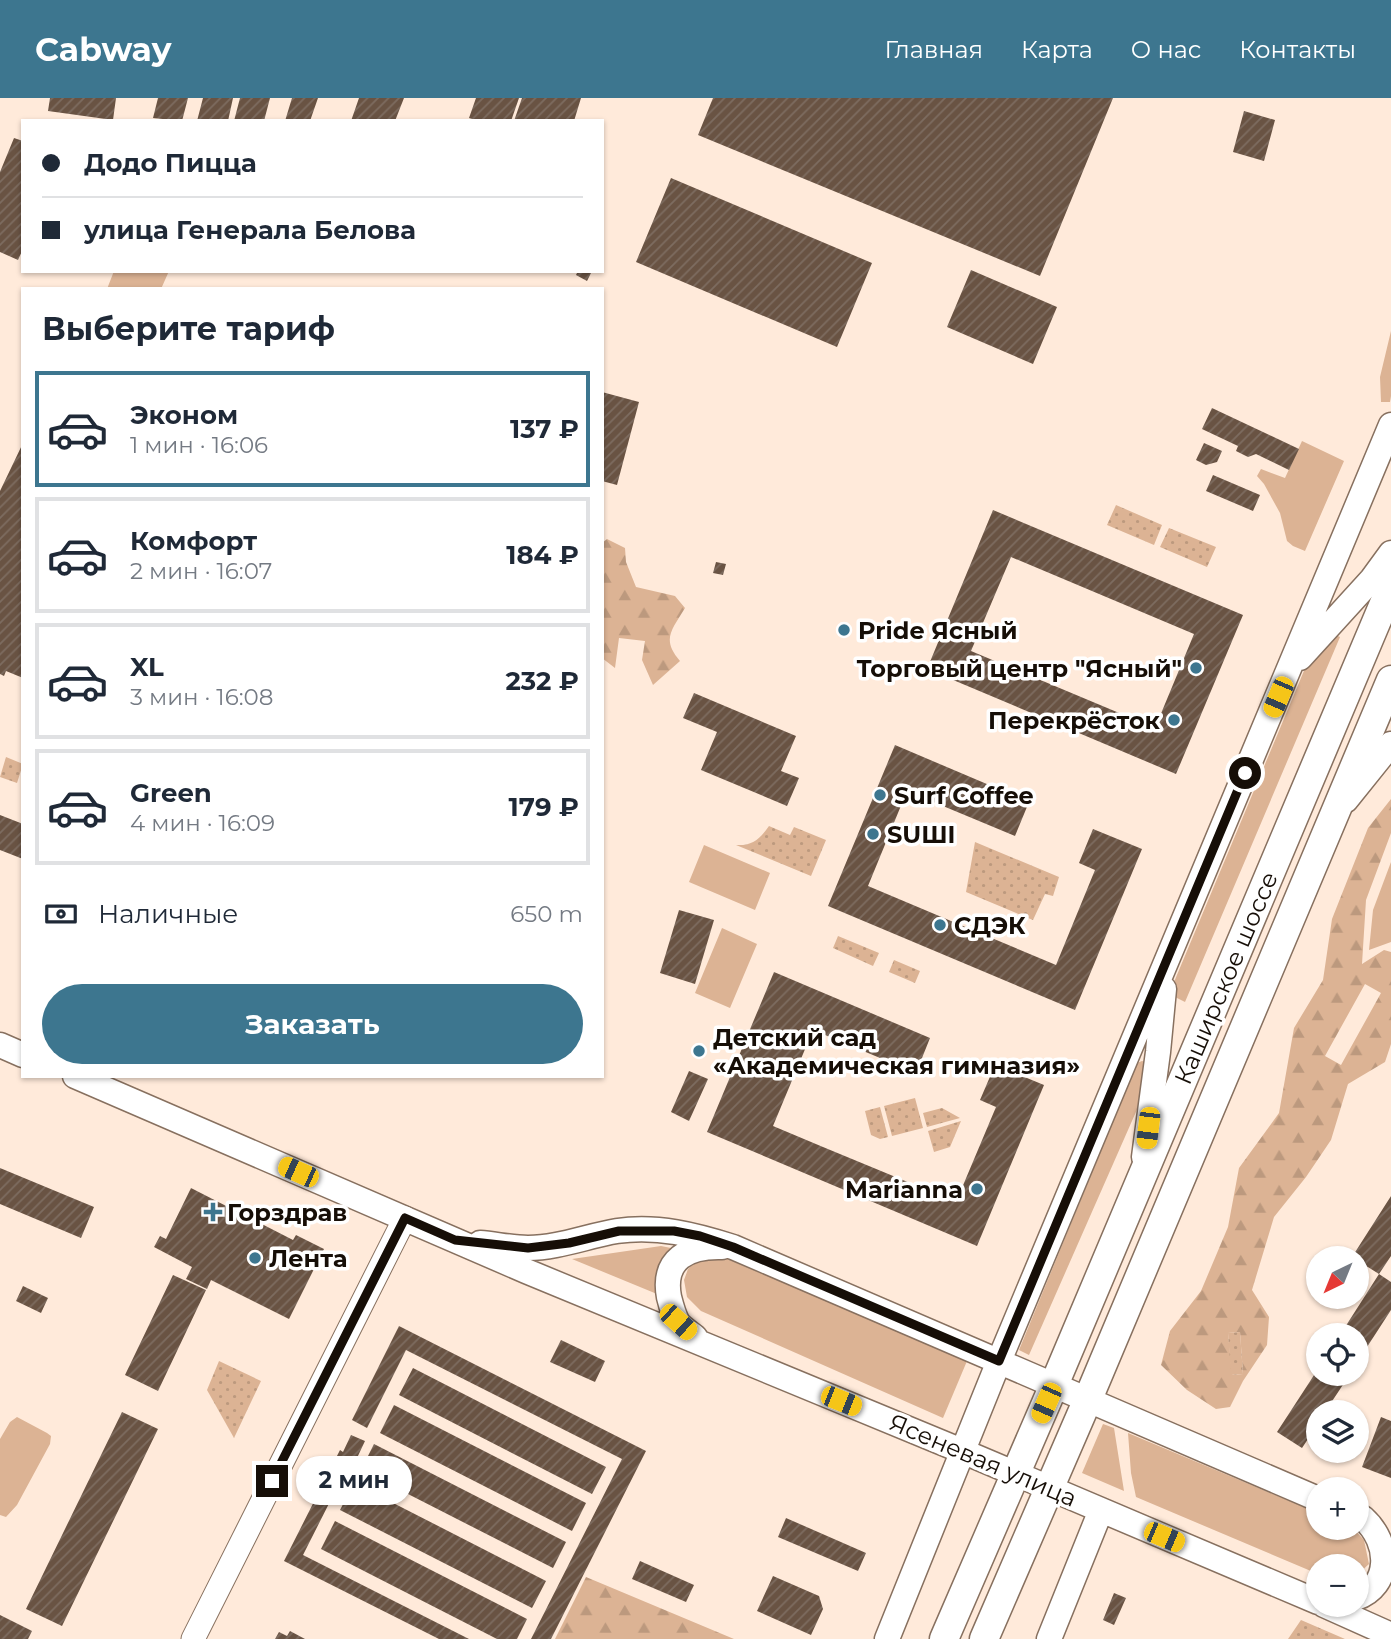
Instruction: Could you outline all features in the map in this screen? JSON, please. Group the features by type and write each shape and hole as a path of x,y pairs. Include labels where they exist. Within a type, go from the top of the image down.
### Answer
{"main road":[{"path":"887,1639 999,1361 1391,425"},
{"path":"1289,671 1372,579 1391,553"},
{"name":"Каширское шоссе","path":"944,1639 1391,587"},
{"name":"Каширское шоссе","path":"984,1639 1391,680"},
{"path":"1334,818 1391,744"},
{"path":"1141,1179 1167,960"},
{"path":"0,1045 21,1054"},
{"name":"Ясеневая улица","path":"80,1078 455,1240 1306,1597"},
{"name":"Ясеневая улица","path":"455,1240 528,1248 569,1243 619,1231 674,1231 700,1236 733,1247 1306,1494"},
{"path":"701,1343 678,1322 666,1283 674,1261 687,1252 706,1247 733,1247"},
{"path":"1049,1639 1101,1510"},
{"path":"1369,1523 1391,1535"},
{"path":"1369,1524 1384,1545 1388,1562 1386,1577 1376,1589 1369,1592"},
{"path":"1351,1617 1391,1635"}],"street":[{"path":"193,1639 405,1218"}],"green space":[{"path":"113,273 168,273 162,287 108,287"},
{"path":"1391,331 1391,396 1390,402 1381,402 1380,377"},
{"path":"1302,441 1344,461 1305,551 1287,541 1280,513 1257,476 1261,469 1285,478"},
{"path":"1116,505 1162,525 1154,545 1107,525"},
{"path":"1169,528 1216,547 1207,567 1160,547"},
{"path":"607,539 625,548 626,562 636,587 675,596 685,608 670,635 671,647 680,661 653,685 642,660 645,641 619,638 615,668 604,660 604,541"},
{"path":"1330,632 1340,637 1185,1002 1169,994 1311,654"},
{"path":"6,757 21,763 17,783 0,777"},
{"path":"1391,799 1391,833 1366,900 1362,964 1384,950 1391,952 1391,1044 1385,1062 1348,1084 1331,1140 1274,1217 1252,1290 1269,1317 1267,1345 1243,1381 1230,1407 1216,1409 1187,1390 1161,1365 1170,1331 1201,1291 1228,1227 1239,1168 1279,1113 1294,1028 1323,980 1332,919 1368,828","holes":["1365,984 1381,993 1341,1065 1325,1056","1240,1332 1243,1374 1232,1375 1228,1333"]},
{"path":"769,826 790,835 794,827 826,840 811,876 736,845 755,841"},
{"path":"975,842 1059,877 1053,896 1045,894 1033,920 966,892"},
{"path":"704,845 770,873 755,910 689,882"},
{"path":"1391,862 1391,942 1369,950 1373,910"},
{"path":"722,928 757,944 730,1008 695,993"},
{"path":"838,936 879,953 873,966 833,948"},
{"path":"894,960 920,971 915,983 889,972"},
{"path":"1137,1063 1149,1063 1139,1105 1029,1355 1019,1350"},
{"path":"915,1098 923,1128 892,1136 884,1106"},
{"path":"880,1107 888,1137 880,1139 871,1135 865,1111"},
{"path":"942,1108 960,1118 927,1127 923,1113"},
{"path":"961,1121 950,1147 934,1152 928,1131"},
{"path":"661,1246 671,1248 662,1262 657,1294 572,1259"},
{"path":"723,1257 967,1361 943,1418 701,1311 687,1297 684,1280 688,1269 695,1262"},
{"path":"1240,1332 1243,1374 1231,1375 1228,1333"},
{"path":"219,1361 261,1381 234,1438 207,1390"},
{"path":"17,1417 51,1436 50,1444 17,1505 6,1517 0,1515 0,1439 10,1422"},
{"path":"1103,1424 1114,1428 1124,1491 1082,1473"},
{"path":"1128,1433 1306,1508 1306,1540 1364,1540 1367,1554 1306,1554 1306,1569 1136,1497"},
{"path":"586,1577 734,1639 555,1639"},
{"path":"1301,1620 1345,1639 1288,1639"}],"building":[{"path":"50,98 116,98 113,119 48,111"},
{"path":"158,98 188,98 183,119 153,118"},
{"path":"203,98 233,98 228,119 198,119"},
{"path":"240,98 270,98 265,119 235,119"},
{"path":"292,98 318,98 311,119 286,119"},
{"path":"359,98 404,98 396,119 352,119"},
{"path":"476,98 519,98 512,119 469,118"},
{"path":"522,98 581,98 575,119 515,119"},
{"path":"713,98 1113,98 1040,276 698,135"},
{"path":"1244,111 1275,120 1264,161 1233,152"},
{"path":"14,138 21,140 21,253 18,260 0,252 0,172"},
{"path":"671,178 872,263 837,347 636,262"},
{"path":"971,270 1057,307 1033,364 947,327"},
{"path":"577,273 591,273 587,281 576,275"},
{"path":"604,393 639,402 617,485 604,482"},
{"path":"1212,408 1299,449 1289,470 1256,454 1248,457 1236,451 1238,446 1202,429"},
{"path":"1204,443 1222,451 1217,462 1206,465 1196,460"},
{"path":"21,447 21,677 6,671 4,676 0,674 0,491"},
{"path":"1213,475 1260,495 1253,511 1206,491"},
{"path":"993,510 1243,615 1176,774 927,669","holes":["1011,557 1194,634 1155,728 971,651"]},
{"path":"716,562 726,564 723,575 713,573"},
{"path":"694,693 796,736 781,771 799,778 787,806 701,770 717,732 683,718"},
{"path":"895,745 1029,802 1015,836 907,791 868,886 951,921 1056,965 1095,870 1079,863 1093,829 1142,849 1075,1010 828,906"},
{"path":"0,815 21,823 21,858 0,850"},
{"path":"679,910 714,920 695,984 660,973"},
{"path":"774,972 930,1038 916,1073 813,1030 773,1126 823,1147 956,1202 996,1107 980,1100 995,1065 1044,1085 977,1246 707,1132"},
{"path":"689,1071 708,1079 689,1121 671,1112"},
{"path":"0,1168 94,1207 81,1238 0,1204"},
{"path":"191,1188 293,1240 296,1235 324,1249 289,1319 211,1280 207,1289 186,1279 192,1267 154,1247 160,1236 166,1239"},
{"path":"1391,1196 1391,1256 1379,1274 1369,1268 1369,1246 1359,1246"},
{"path":"1379,1274 1391,1282 1391,1310 1369,1344 1369,1323 1348,1323 1357,1309 1369,1309 1369,1290"},
{"path":"173,1275 206,1290 158,1391 125,1375"},
{"path":"23,1286 48,1298 41,1313 16,1301"},
{"path":"399,1326 646,1451 551,1639 531,1639 622,1459 406,1350 367,1428 352,1420"},
{"path":"561,1340 605,1361 595,1382 550,1362"},
{"path":"413,1368 606,1467 592,1494 399,1395"},
{"path":"1307,1386 1342,1386 1333,1400 1306,1400 1306,1442 1302,1448 1277,1432"},
{"path":"394,1405 586,1503 572,1531 380,1433"},
{"path":"122,1412 158,1429 62,1626 26,1609"},
{"path":"1381,1417 1391,1421 1391,1478 1362,1467 1364,1463 1369,1463 1369,1449"},
{"path":"351,1435 365,1441 357,1458 353,1456 303,1555 469,1639 439,1639 284,1561 340,1450 343,1452"},
{"path":"374,1444 566,1542 553,1568 361,1470"},
{"path":"354,1483 546,1581 532,1608 340,1510"},
{"path":"786,1518 866,1553 858,1571 778,1537"},
{"path":"335,1521 527,1619 517,1639 497,1639 321,1549"},
{"path":"640,1561 694,1585 686,1602 632,1579"},
{"path":"773,1576 819,1596 823,1609 811,1635 757,1611"},
{"path":"1114,1593 1126,1598 1114,1625 1103,1620"},
{"path":"0,1615 32,1631 28,1639 0,1639"},
{"path":"290,1631 305,1639 275,1639 279,1632 287,1636"}],"place":[{"name":"Pride Ясный","path":"844,630"},
{"name":"Торговый центр \"Ясный\"","path":"1196,668"},
{"name":"Перекрёсток","path":"1174,720"},
{"name":"Surf Coffee","path":"880,795"},
{"name":"SUШI","path":"873,834"},
{"name":"СДЭК","path":"940,925"},
{"name":"Детский сад «Академическая гимназия»","path":"699,1051"},
{"name":"Marianna","path":"977,1189"},
{"name":"Горздрав","path":"213,1212"},
{"name":"Лента","path":"255,1258"}],"route":[{"path":"272,1481 405,1218 455,1240 528,1248 569,1243 619,1231 674,1231 700,1236 733,1247 999,1361 1245,773"}]}
